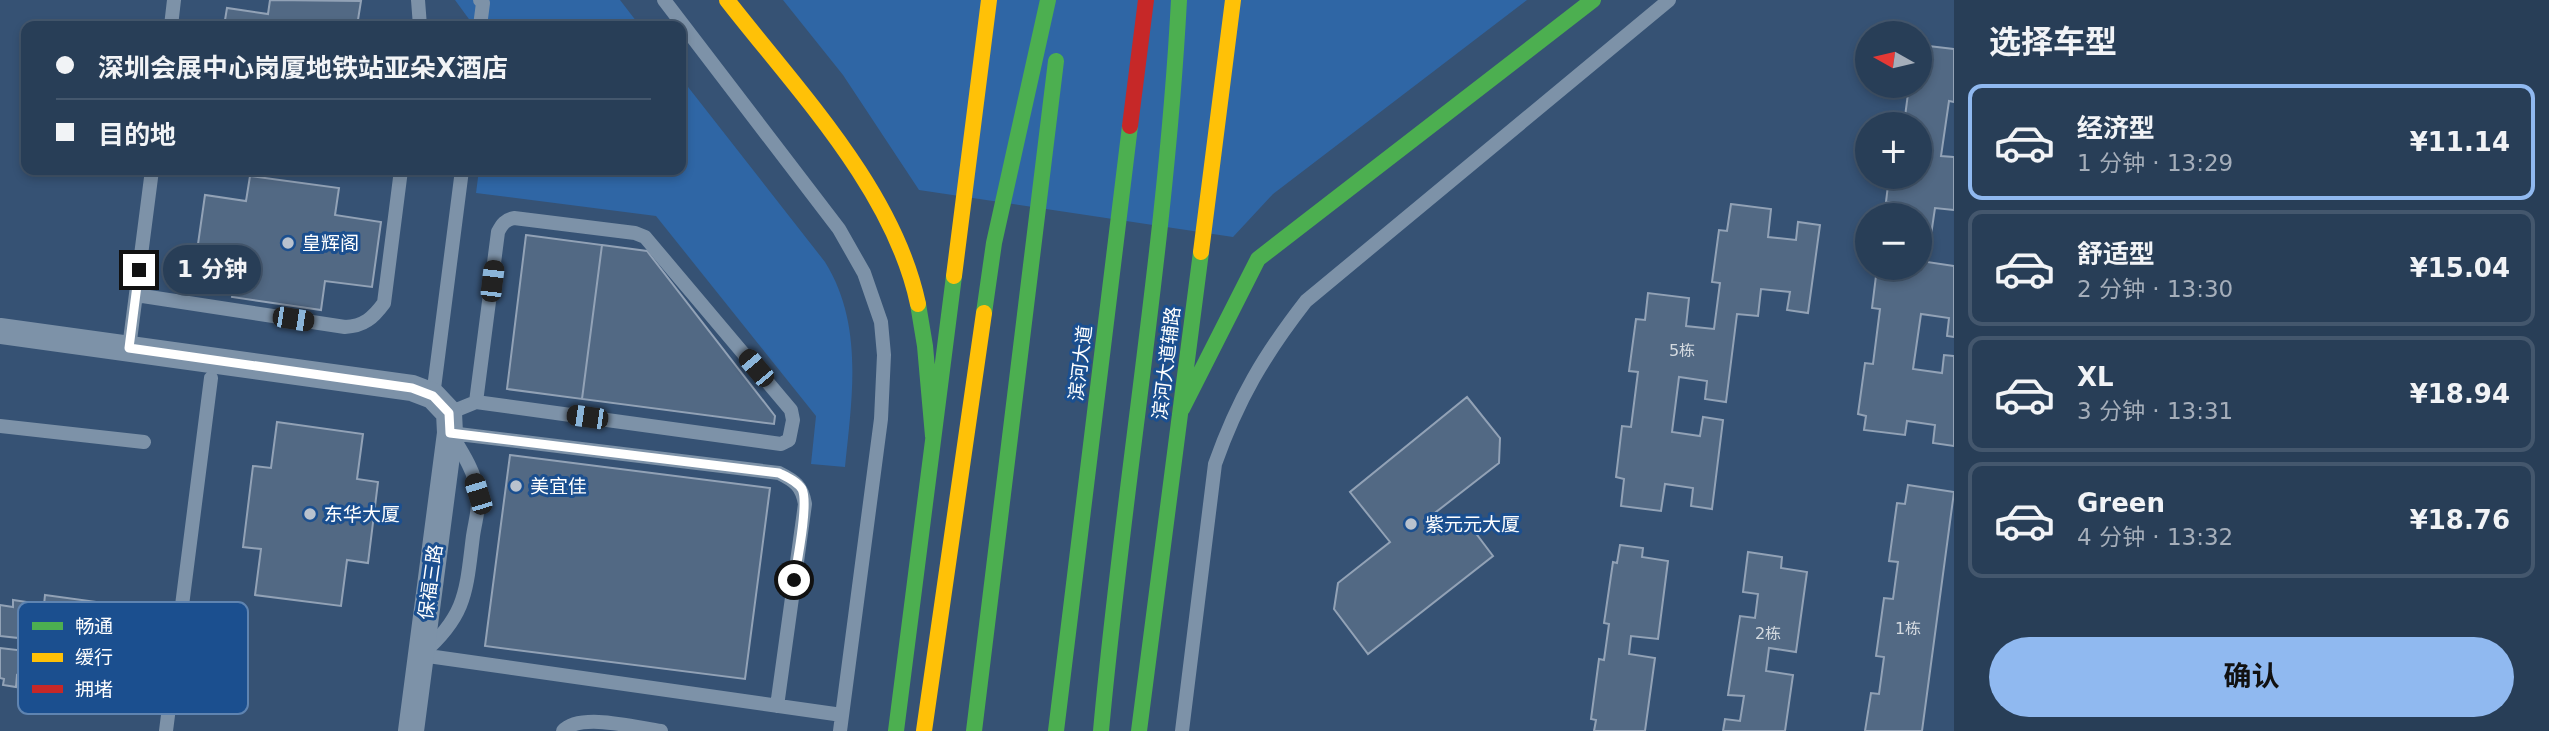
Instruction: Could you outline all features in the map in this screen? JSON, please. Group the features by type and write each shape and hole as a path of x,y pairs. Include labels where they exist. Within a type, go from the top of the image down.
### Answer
{"main road":[{"path":"727,0 837,141 886,215 906,259 918,306 933,436"},
{"path":"896,731 989,0"},
{"path":"924,731 994,243 1048,0"},
{"name":"滨河大道","path":"1056,731 1146,0"},
{"path":"1101,731 1114,596 1173,110 1179,0"},
{"name":"滨河大道辅路","path":"1139,731 1233,0"},
{"path":"1182,409 1258,259 1593,0"},
{"path":"974,731 1059,41"}],"street":[{"path":"0,331 412,388 444,414"},
{"name":"保福三路","path":"411,731 444,414"}],"lane":[{"path":"172,21 174,0"},
{"path":"418,0 420,21"},
{"path":"480,0 483,4 481,21"},
{"path":"664,0 680,21"},
{"path":"1182,731 1215,464 1229,425 1262,360 1306,301 1669,0"},
{"path":"686,29 839,229 864,273 881,322 884,355 881,419 840,731"},
{"path":"129,348 151,175"},
{"path":"136,295 345,327 360,326 374,316 384,303 400,175"},
{"path":"421,655 440,638 456,618 466,595 478,494 467,462 444,414 462,175"},
{"path":"444,414 476,402 781,444 789,440 793,414 645,237 635,233 514,219 507,220 498,232 476,402"},
{"path":"182,602 211,378"},
{"path":"444,414 779,473 794,481 803,491 805,504 777,706"},
{"path":"0,426 144,442"},
{"path":"421,655 842,715"},
{"path":"563,731 567,726 578,722 594,722 661,731"}],"shaded area":[{"path":"455,0 620,0 636,21 470,21"},
{"path":"783,0 1527,0 1273,194 1233,237 919,190 843,75"},
{"path":"686,84 825,262 837,286 846,311 852,362 845,467 811,464 816,416 656,216 476,193 478,175 686,175"}],"building":[{"path":"270,0 361,1 358,21 225,21 227,8 268,14"},
{"path":"1932,46 1954,49 1954,102 1949,101 1941,156 1954,157 1954,210 1935,208 1932,228 1932,203 1886,202 1888,189 1932,189 1932,112 1906,112 1907,98 1932,98"},
{"name":"皇辉阁","path":"250,176 339,188 335,215 381,222 372,287 325,281 321,310 232,297 236,271 195,265 205,195 246,201"},
{"path":"1731,204 1771,209 1768,237 1796,240 1798,222 1820,225 1808,313 1787,310 1790,292 1761,289 1758,316 1737,314 1726,402 1705,399 1707,381 1679,377 1672,432 1700,436 1703,417 1723,420 1712,509 1691,506 1693,488 1665,484 1661,511 1621,506 1624,479 1616,477 1622,426 1631,427 1638,372 1629,371 1636,319 1645,320 1648,293 1689,298 1686,326 1714,329 1720,283 1712,282 1719,230 1727,231"},
{"path":"526,235 602,245 582,399 507,389"},
{"path":"602,245 647,251 775,416 774,424 582,399"},
{"path":"1932,263 1954,266 1954,337 1947,336 1949,318 1921,314 1913,369 1942,373 1944,355 1954,356 1954,446 1933,443 1935,425 1907,421 1905,435 1864,430 1866,416 1858,414 1865,363 1873,364 1880,309 1872,308 1876,280 1932,280"},
{"name":"紫元元大厦","path":"1467,397 1500,438 1499,463 1436,512 1450,530 1465,519 1493,556 1368,654 1334,609 1338,583 1390,542 1350,492"},
{"name":"东华大厦","path":"277,422 363,434 357,479 378,482 368,563 347,560 341,606 255,595 261,549 243,547 253,466 271,468"},
{"path":"510,455 770,488 745,679 485,646"},
{"path":"1908,485 1954,492 1922,731 1865,731 1871,693 1879,694 1884,657 1876,656 1884,598 1893,599 1898,562 1889,561 1897,503 1905,504"},
{"path":"1620,545 1643,548 1642,557 1668,561 1658,639 1631,636 1629,654 1655,658 1645,731 1594,731 1596,720 1591,719 1599,659 1604,660 1609,624 1604,623 1613,562 1617,563"},
{"path":"1748,552 1782,557 1781,568 1807,572 1796,652 1769,648 1766,671 1793,675 1785,731 1723,731 1725,719 1740,721 1744,696 1728,695 1740,616 1755,618 1758,594 1743,592"},
{"path":"45,595 97,602 44,602"},
{"path":"13,600 27,602 18,602 18,638 0,636 0,605 13,607"},
{"path":"0,648 18,650 16,687 3,685 4,679 0,678"}],"traffic: fast":[{"path":"984,313 994,243 1048,0"},
{"path":"1101,731 1164,183 1179,0"},
{"path":"1182,409 1258,259 1593,0"},
{"path":"974,731 1056,61"},
{"path":"1056,731 1130,126"},
{"path":"1139,731 1201,252"},
{"path":"896,731 954,276"},
{"path":"918,304 925,346 933,436"}],"traffic: slow":[{"path":"727,0 812,106 865,181 888,221 906,262 918,304"},
{"path":"954,276 989,0"},
{"path":"1201,252 1233,0"},
{"path":"924,731 984,313"}],"traffic: jam":[{"path":"1130,126 1146,0"}],"place":[{"name":"皇辉阁","path":"288,243"},
{"name":"美宜佳","path":"516,486"},
{"name":"东华大厦","path":"310,514"},
{"name":"紫元元大厦","path":"1411,524"}],"route":[{"path":"139,270 129,348 412,388 433,396 449,413 450,433 779,473 794,481 803,491 805,504 794,580"}]}
